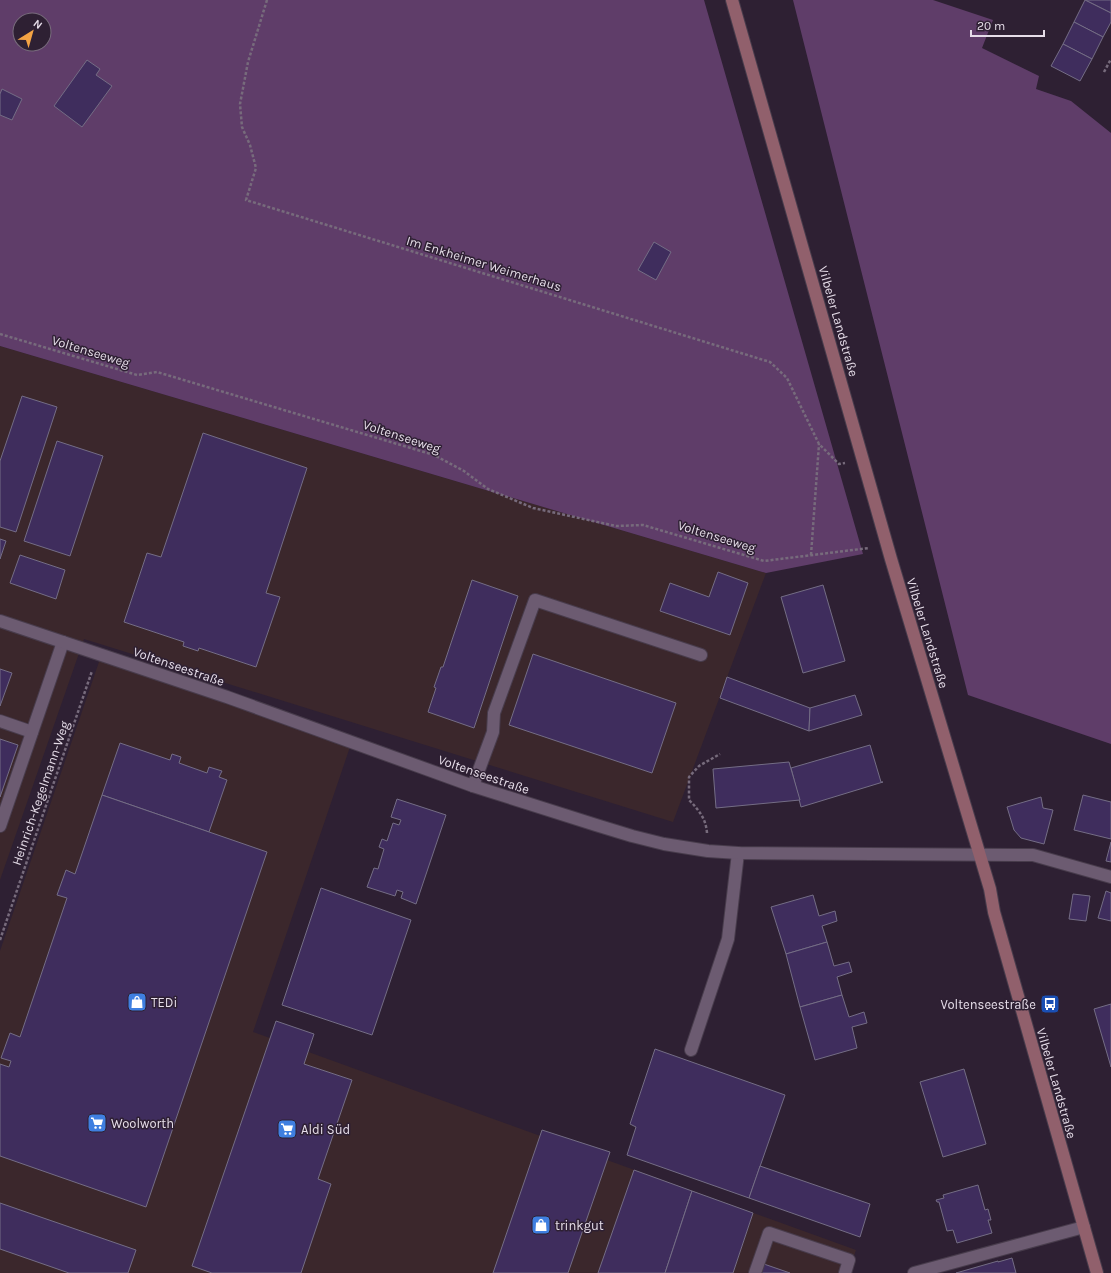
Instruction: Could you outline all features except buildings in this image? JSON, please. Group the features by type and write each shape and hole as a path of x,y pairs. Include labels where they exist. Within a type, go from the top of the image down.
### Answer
{"main road":[{"name":"Vilbeler Landstraße","path":"732,0 887,545 978,854 990,889 994,912 1097,1273"}],"street":[{"path":"473,786 493,732 494,713 535,600 701,655"},
{"name":"Voltenseestraße","path":"0,621 235,700 473,786 632,836 664,844 738,853 1033,855 1111,877"},
{"path":"0,826 64,642"},
{"path":"0,721 32,732"},
{"path":"691,1050 728,939 738,853"},
{"path":"914,1273 1084,1227"},
{"path":"755,1273 769,1233 849,1260 845,1273"}],"path":[{"name":"Im Enkheimer Weimerhaus","path":"267,0 248,62 240,104 242,127 250,145 256,168 246,200 770,362 787,378 819,444 838,464 863,459"},
{"path":"1104,72 1111,58"},
{"name":"Voltenseeweg","path":"0,334 137,375 157,372 434,455 464,470 488,489 533,508 616,526 643,525 764,561 887,545"},
{"path":"811,555 819,444"},
{"name":"Heinrich-Kegelmann-Weg","path":"0,940 98,653"},
{"path":"708,850 707,825 700,810 689,800 689,777 699,766 720,754"}],"shaded area":[{"path":"0,0 704,0 863,554 766,573 0,346"},
{"path":"793,0 933,0 993,20 982,48 1039,76 1036,89 1071,101 1111,133 1111,744 968,695"},
{"path":"0,346 766,573 673,822 84,639 0,880"},
{"path":"100,659 351,744 253,1032 856,1250 848,1273 0,1273 0,951"}],"place":[{"name":"TEDi","path":"137,1002"},
{"name":"Voltenseestraße","path":"1050,1004"},
{"name":"Woolworth","path":"97,1123"},
{"name":"Aldi Süd","path":"287,1129"},
{"name":"trinkgut","path":"541,1225"}]}
